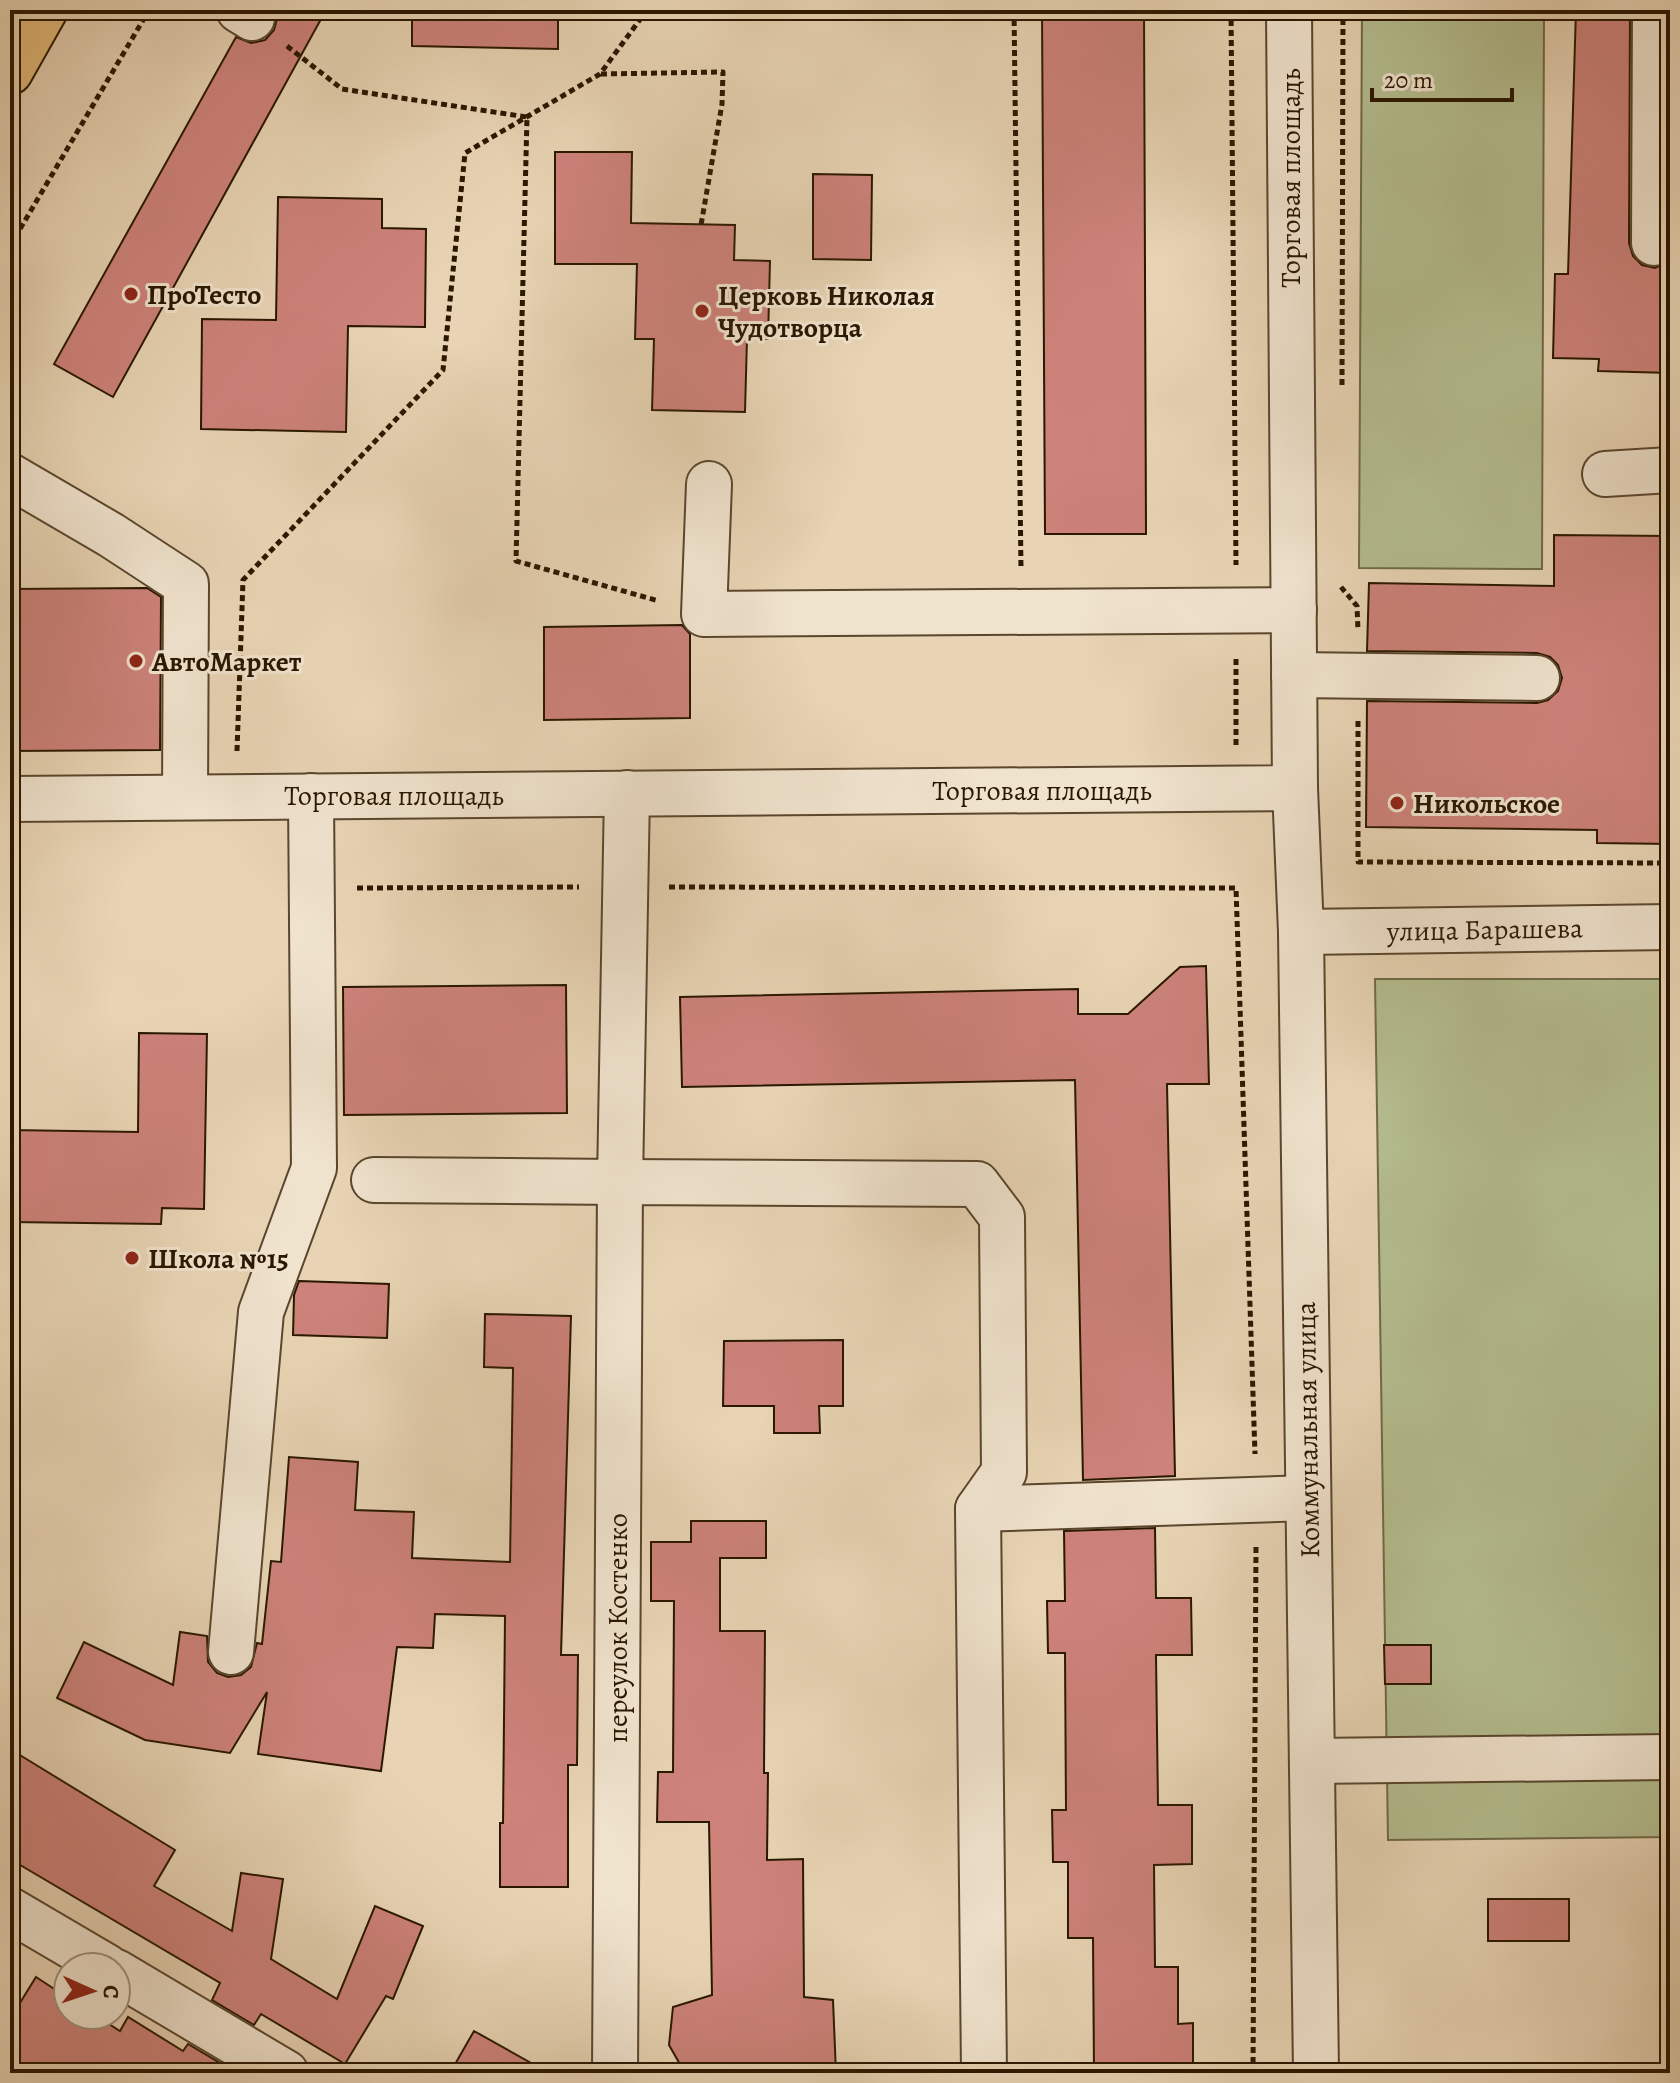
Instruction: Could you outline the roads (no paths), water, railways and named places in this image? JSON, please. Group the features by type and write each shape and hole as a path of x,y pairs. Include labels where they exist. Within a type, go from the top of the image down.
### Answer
{"main road":[{"path":"10,72 45,10"}],"street":[{"name":"Торговая площадь","path":"10,799 1295,788 1289,10"},
{"path":"1654,243 1655,10"},
{"path":"1605,474 1670,470"},
{"path":"10,476 111,535 186,584 185,797"},
{"path":"709,484 704,614 1294,610"},
{"path":"1294,675 1537,678"},
{"name":"Коммунальная улица","path":"1295,788 1301,932 1316,2073"},
{"name":"переулок Костенко","path":"615,2073 620,1182 627,793"},
{"path":"231,1652 261,1312 314,1168 311,796"},
{"name":"улица Барашева","path":"1301,932 1670,927"},
{"path":"374,1180 977,1184 1002,1217 1004,1472 978,1509 984,2073"},
{"path":"978,1509 1308,1498"},
{"path":"1312,1761 1670,1757"},
{"path":"10,1910 80,1951"},
{"path":"132,1982 286,2073"}],"place":[{"name":"ПроТесто","path":"131,294"},
{"name":"Церковь Николая Чудотворца","path":"702,311"},
{"name":"АвтоМаркет","path":"136,661"},
{"name":"Никольское","path":"1397,803"},
{"name":"Школа №15","path":"132,1258"}]}
